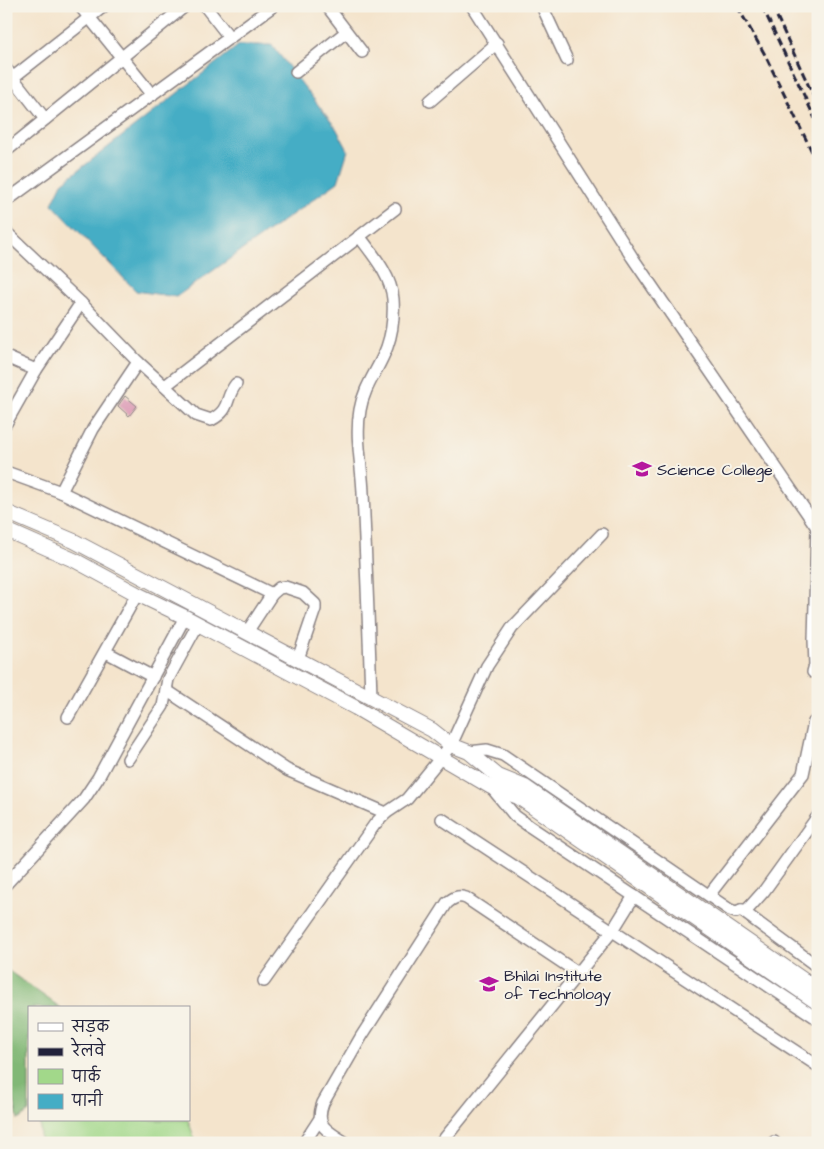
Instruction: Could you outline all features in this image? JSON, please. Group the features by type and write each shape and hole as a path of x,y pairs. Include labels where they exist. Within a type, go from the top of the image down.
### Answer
{"main road":[{"path":"6,512 74,541 432,730 451,744 468,752 498,776 818,1003"},
{"path":"6,530 76,562 292,673 442,757 491,788 521,792 818,990"}],"street":[{"path":"80,6 152,95"},
{"path":"45,119 8,76 104,6"},
{"path":"6,151 185,6"},
{"path":"205,6 230,38"},
{"path":"6,201 273,6"},
{"path":"327,6 362,52"},
{"path":"472,6 632,257 818,528 814,640 815,665 813,672"},
{"path":"542,6 567,60"},
{"path":"296,72 346,32"},
{"path":"430,101 497,43"},
{"path":"165,386 395,209"},
{"path":"6,232 81,303 138,362 196,415 211,420 219,416 226,408 231,390 236,384"},
{"path":"360,236 390,283 393,299 392,328 386,348 367,386 360,410 358,441 363,485 371,697"},
{"path":"6,423 36,370 81,303"},
{"path":"6,357 36,370"},
{"path":"61,492 93,429 138,362"},
{"path":"6,472 61,492 272,594"},
{"path":"264,981 376,824 386,813 407,799 442,757 451,744 487,666 512,628 602,534"},
{"path":"247,632 272,594 279,588 285,587 303,594 315,604 315,609 298,659"},
{"path":"68,717 137,594"},
{"path":"6,884 84,799 98,778 185,617"},
{"path":"128,759 163,706 168,679 198,624"},
{"path":"106,652 153,677"},
{"path":"166,690 286,770 386,813"},
{"path":"709,895 803,774 814,722"},
{"path":"468,752 487,750 503,755 730,910 736,912 747,910 764,891 818,816"},
{"path":"491,788 515,816 818,1019"},
{"path":"442,818 818,1066"},
{"path":"441,1143 612,930 634,896"},
{"path":"304,1143 319,1120 319,1113 323,1103 361,1037 447,903 452,899 456,897 466,898 578,973"},
{"path":"741,910 818,967"},
{"path":"319,1120 324,1127 346,1143"}],"green space":[{"path":"6,969 58,1006 28,1006 28,1113 18,1120 6,1057"},
{"path":"40,1122 189,1122 196,1143 40,1143"}],"water":[{"path":"239,45 272,45 336,128 348,150 338,182 176,297 136,291 52,204 62,183"}],"building":[{"path":"125,396 137,406 129,416 118,406"}],"railway":[{"path":"737,6 764,53 818,164"},
{"path":"762,6 818,125"},
{"path":"772,6 818,106"}],"place":[{"name":"Science College","path":"642,469"},
{"name":"Bhilai Institute of Technology","path":"489,984"}]}
